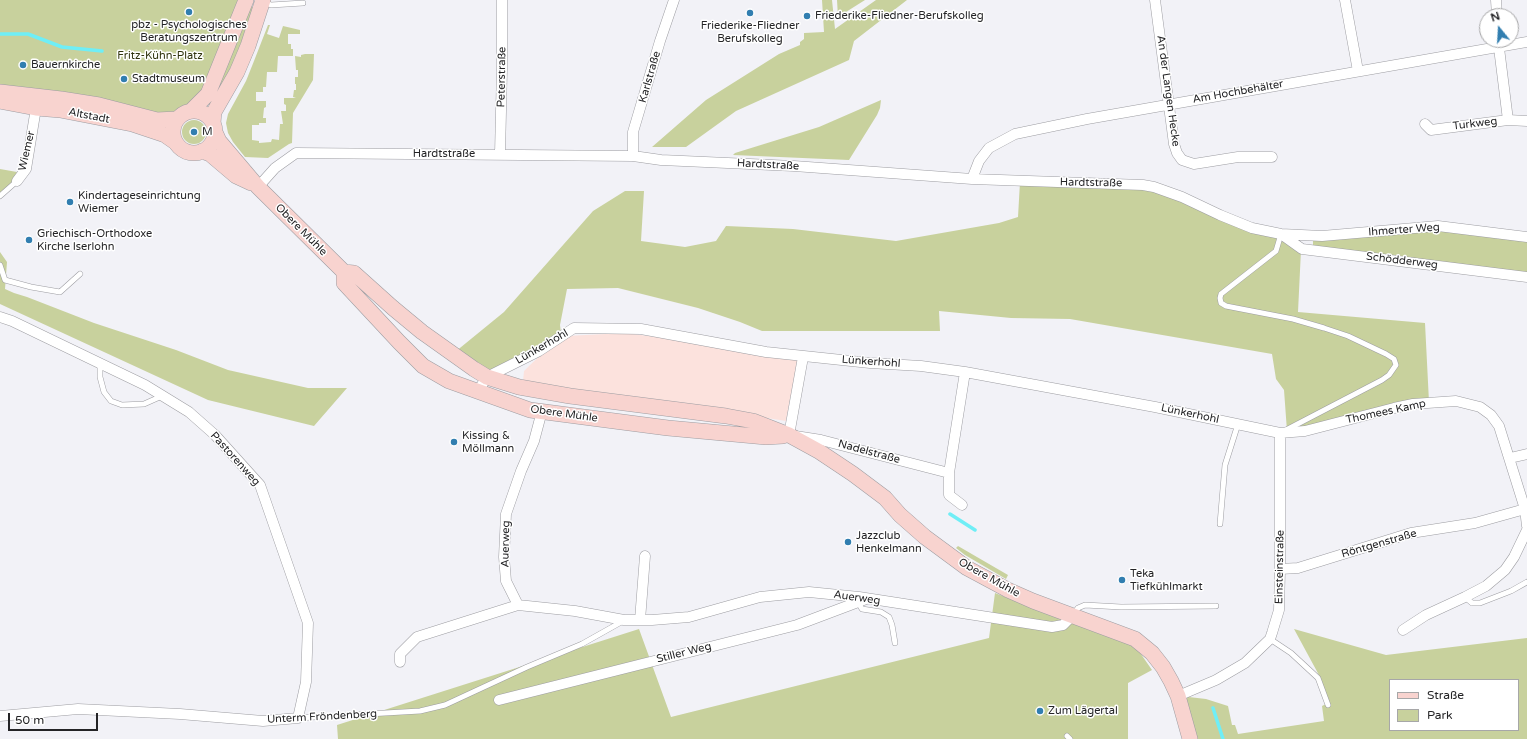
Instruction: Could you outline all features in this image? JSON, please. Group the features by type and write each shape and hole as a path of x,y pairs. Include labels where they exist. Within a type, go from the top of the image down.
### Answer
{"main road":[{"path":"191,111 208,94 246,0"},
{"path":"214,128 209,117 198,111 191,111 183,114 177,119 173,129 176,142 186,151 194,153 202,151 212,143 214,128 214,112 236,72 248,46 263,0"},
{"name":"Altstadt","path":"0,92 60,110 132,124 165,135 176,142"},
{"name":"Altstadt","path":"0,101 99,105 157,120 177,119"},
{"name":"Obere Mühle","path":"214,128 219,141 258,187 344,272 354,273 422,332 487,377 519,387 570,396 726,416 753,421 789,435 820,452 853,474 884,498 900,515 925,537 967,568 1032,601 1135,639 1152,653 1163,667 1178,696 1190,739"},
{"name":"Obere Mühle","path":"202,151 210,154 236,176 258,187"},
{"name":"Obere Mühle","path":"344,272 344,283 423,366 449,381 530,410 668,428 766,437 789,435"}],"street":[{"name":"Peterstraße","path":"500,154 502,0"},
{"name":"Karlstraße","path":"633,156 633,132 660,41 674,0"},
{"name":"An der Langen Hecke","path":"1155,0 1174,144 1177,153 1182,160 1194,164 1238,157 1272,157"},
{"path":"1345,0 1358,71"},
{"name":"Am Hochbehälter","path":"972,179 979,160 989,148 1015,134 1087,118 1358,71 1479,47"},
{"path":"1500,48 1508,120"},
{"name":"Wiemer","path":"17,181 26,169 37,102"},
{"name":"Turkweg","path":"1425,124 1431,130 1508,120 1527,121"},
{"name":"Hardtstraße","path":"258,187 263,179 275,168 296,153 633,156 661,160 817,168 972,179 1126,184 1154,187 1182,197 1252,228 1281,234"},
{"name":"Ihmerter Weg","path":"1281,234 1322,236 1438,226 1527,237"},
{"name":"Schödderweg","path":"1281,234 1302,249 1527,277"},
{"name":"Pastorenweg","path":"0,317 18,324 145,385 189,412 215,435 260,485 308,623 306,682 298,718"},
{"name":"Lünkerhohl","path":"487,377 539,351 574,328 641,328 766,352 803,357 921,366 965,372 1156,407 1280,433"},
{"path":"789,435 803,357"},
{"path":"962,504 949,495 949,473 965,372"},
{"path":"478,391 487,377"},
{"name":"Thomees Kamp","path":"1280,433 1305,431 1413,404 1456,401 1480,407 1491,415 1499,426 1525,510 1527,526"},
{"name":"Auerweg","path":"542,411 534,441 506,514 504,557 506,581 518,605 575,611 624,620 652,620 689,617 760,597 809,592 859,597 862,601 1052,627 1063,625 1072,616"},
{"name":"Einsteinstraße","path":"1178,696 1216,680 1245,663 1270,639 1279,610 1280,433"},
{"name":"Nadelstraße","path":"789,435 821,440 949,473"},
{"path":"1510,458 1527,454"},
{"name":"Röntgenstraße","path":"1280,570 1298,568 1410,533 1475,523 1525,510"},
{"path":"1403,630 1426,614 1486,586 1505,570 1514,557 1527,530"},
{"path":"640,620 645,556"},
{"name":"Stiller Weg","path":"499,700 797,625 862,601"},
{"path":"400,662 400,654 417,637 518,605"},
{"name":"Unterm Fröndenberg","path":"0,716 78,709 180,714 263,721 298,718"}],"lane":[{"path":"263,0 272,5 303,3"},
{"name":"Wiemer","path":"0,196 17,181"},
{"path":"1280,433 1382,380 1389,375 1396,366 1394,359 1386,354 1348,336 1293,319 1233,308 1221,303 1221,294 1276,251 1281,234"},
{"path":"0,265 5,280 31,287 60,292 80,274"},
{"path":"100,363 100,377 104,392 111,401 122,406 144,404 163,396"},
{"path":"1220,524 1225,466 1238,424"},
{"path":"1465,597 1472,603 1480,603 1511,591 1527,582"},
{"path":"862,601 862,609 881,612 889,617 895,643"},
{"path":"1072,616 1078,608 1085,605 1122,607 1216,606"},
{"name":"Unterm Fröndenberg","path":"298,718 420,711 446,705 527,667 582,644 624,620"},
{"path":"1270,639 1291,653 1318,678 1328,705"}],"shaded area":[{"path":"625,333 696,342 798,360 786,421 692,406 567,390 523,381 524,371 545,351 566,336"}],"green space":[{"name":"Fritz-Kühn-Platz","path":"0,0 244,0 198,102 182,112 161,113 0,86"},
{"path":"822,0 832,0 835,29 876,0 907,0 854,41 849,60 736,111 686,147 652,147 706,100 779,54 800,45 800,42 804,39 804,33 824,32"},
{"path":"837,0 865,0 838,17"},
{"path":"249,6 254,7 243,39 217,95 213,92"},
{"path":"268,25 270,25 267,34 279,38 283,26 300,30 300,34 288,34 288,44 291,44 293,56 278,56 277,72 267,72 266,87 263,87 263,92 256,92 256,101 266,101 263,118 266,118 266,123 252,125 252,140 259,141 259,143 271,142 272,139 279,140 280,124 283,124 281,111 286,111 284,98 296,98 293,97 294,90 296,90 295,77 298,77 295,56 301,57 301,55 305,54 314,54 313,80 293,113 292,143 268,158 245,157 233,142 228,133 226,123 228,114 246,81"},
{"path":"881,100 877,115 849,160 733,155 735,153 819,127"},
{"path":"194,120 203,123 206,132 203,141 194,144 185,141 182,132 185,123"},
{"path":"0,169 17,172 11,183 0,194"},
{"path":"1020,182 1142,186 1280,235 1301,250 1298,312 1425,323 1429,402 1287,431 1284,390 1276,379 1272,354 1070,319 1011,318 939,311 940,331 762,331 698,308 618,288 567,289 560,325 561,333 490,374 455,352 504,312 593,211 625,191 644,191 641,241 685,247 716,241 726,226 793,229 896,241 999,223 1018,217"},
{"path":"1438,226 1527,236 1527,276 1313,249 1313,238"},
{"path":"0,252 7,262 5,289 14,293 94,323 176,350 228,370 308,388 347,388 314,426 208,400 0,304"},
{"path":"958,546 1008,575 1006,579 965,555 956,548"},
{"path":"995,593 1136,647 1152,670 1128,683 1128,739 338,739 337,725 639,629 671,717 989,638"},
{"path":"1294,629 1386,655 1527,638 1527,739 1192,739 1180,696 1206,699 1228,706 1232,725 1235,725 1238,734 1324,721 1322,706 1326,704 1320,677"}],"waterway":[{"path":"0,34 28,34 62,47 102,51"},
{"path":"950,514 975,530"},
{"path":"1213,708 1223,739"}],"place":[{"name":"pbz - Psychologisches Beratungszentrum","path":"189,12"},
{"name":"Friederike-Fliedner Berufskolleg","path":"750,13"},
{"name":"Friederike-Fliedner-Berufskolleg","path":"807,16"},
{"name":"Bauernkirche","path":"23,65"},
{"name":"Stadtmuseum","path":"124,79"},
{"name":"M","path":"194,132"},
{"name":"Kindertageseinrichtung Wiemer","path":"70,202"},
{"name":"Griechisch-Orthodoxe Kirche Iserlohn","path":"29,240"},
{"name":"Kissing & Möllmann","path":"454,442"},
{"name":"Jazzclub Henkelmann","path":"848,542"},
{"name":"Teka Tiefkühlmarkt","path":"1122,580"},
{"name":"Zum Lägertal","path":"1040,711"}]}
